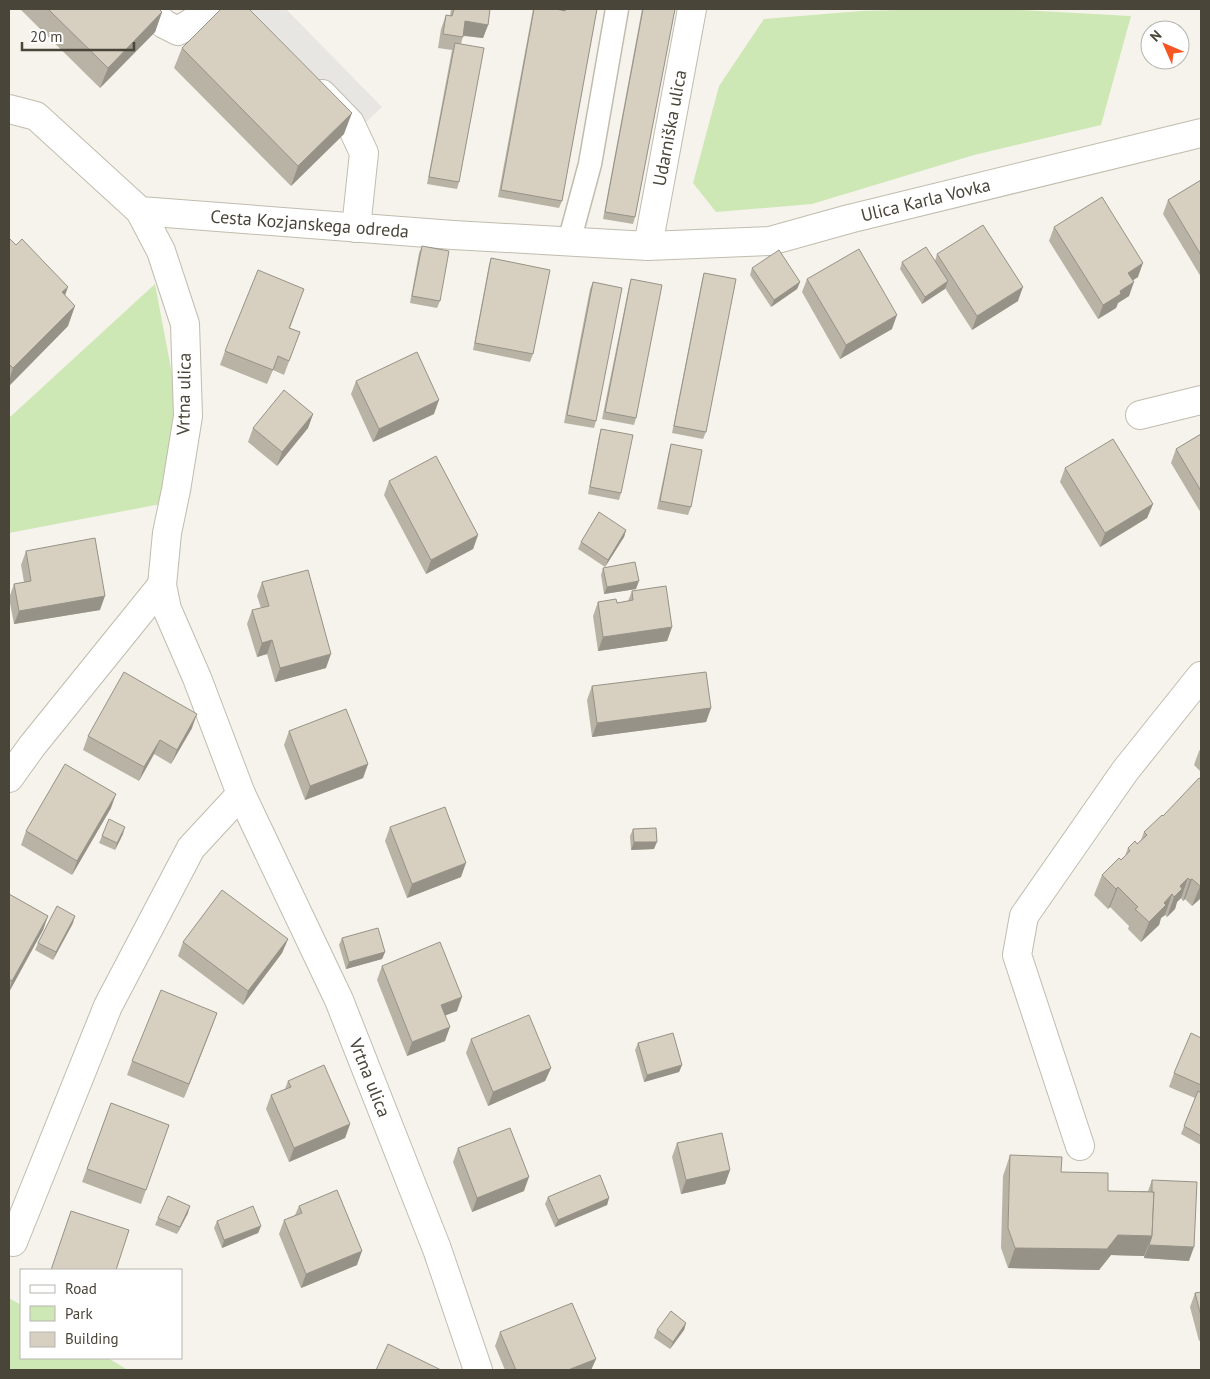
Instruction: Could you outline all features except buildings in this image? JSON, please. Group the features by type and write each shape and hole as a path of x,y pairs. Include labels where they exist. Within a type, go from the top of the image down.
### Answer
{"street":[{"path":"149,9 164,24 178,31 213,9"},
{"name":"Udarniška ulica","path":"648,246 692,9"},
{"path":"302,73 350,123 364,153 356,228"},
{"path":"9,109 36,116 140,211"},
{"name":"Ulica Karla Vovka","path":"648,246 770,241 848,219 1201,133"},
{"name":"Cesta Kozjanskega odreda","path":"140,211 356,228 648,246"},
{"name":"Vrtna ulica","path":"140,211 161,251 184,324 188,416 167,533 162,585 168,610 241,794 339,1000 438,1249 478,1370"},
{"path":"1140,415 1201,400"},
{"path":"9,778 32,746 162,585"},
{"path":"1080,1146 1017,955 1024,916 1125,771 1201,676"},
{"path":"13,1242 108,1006 191,848 241,794"}],"lane":[{"path":"569,242 590,164 617,9"}],"green space":[{"path":"1000,9 1131,16 1101,125 974,155 812,204 716,212 693,183 719,86 764,19 861,11"},
{"path":"155,284 177,400 166,503 9,533 9,418"},
{"path":"9,1298 20,1304 20,1359 110,1359 128,1370 9,1370"}],"shaded area":[{"path":"250,9 286,9 382,107 363,125"}]}
